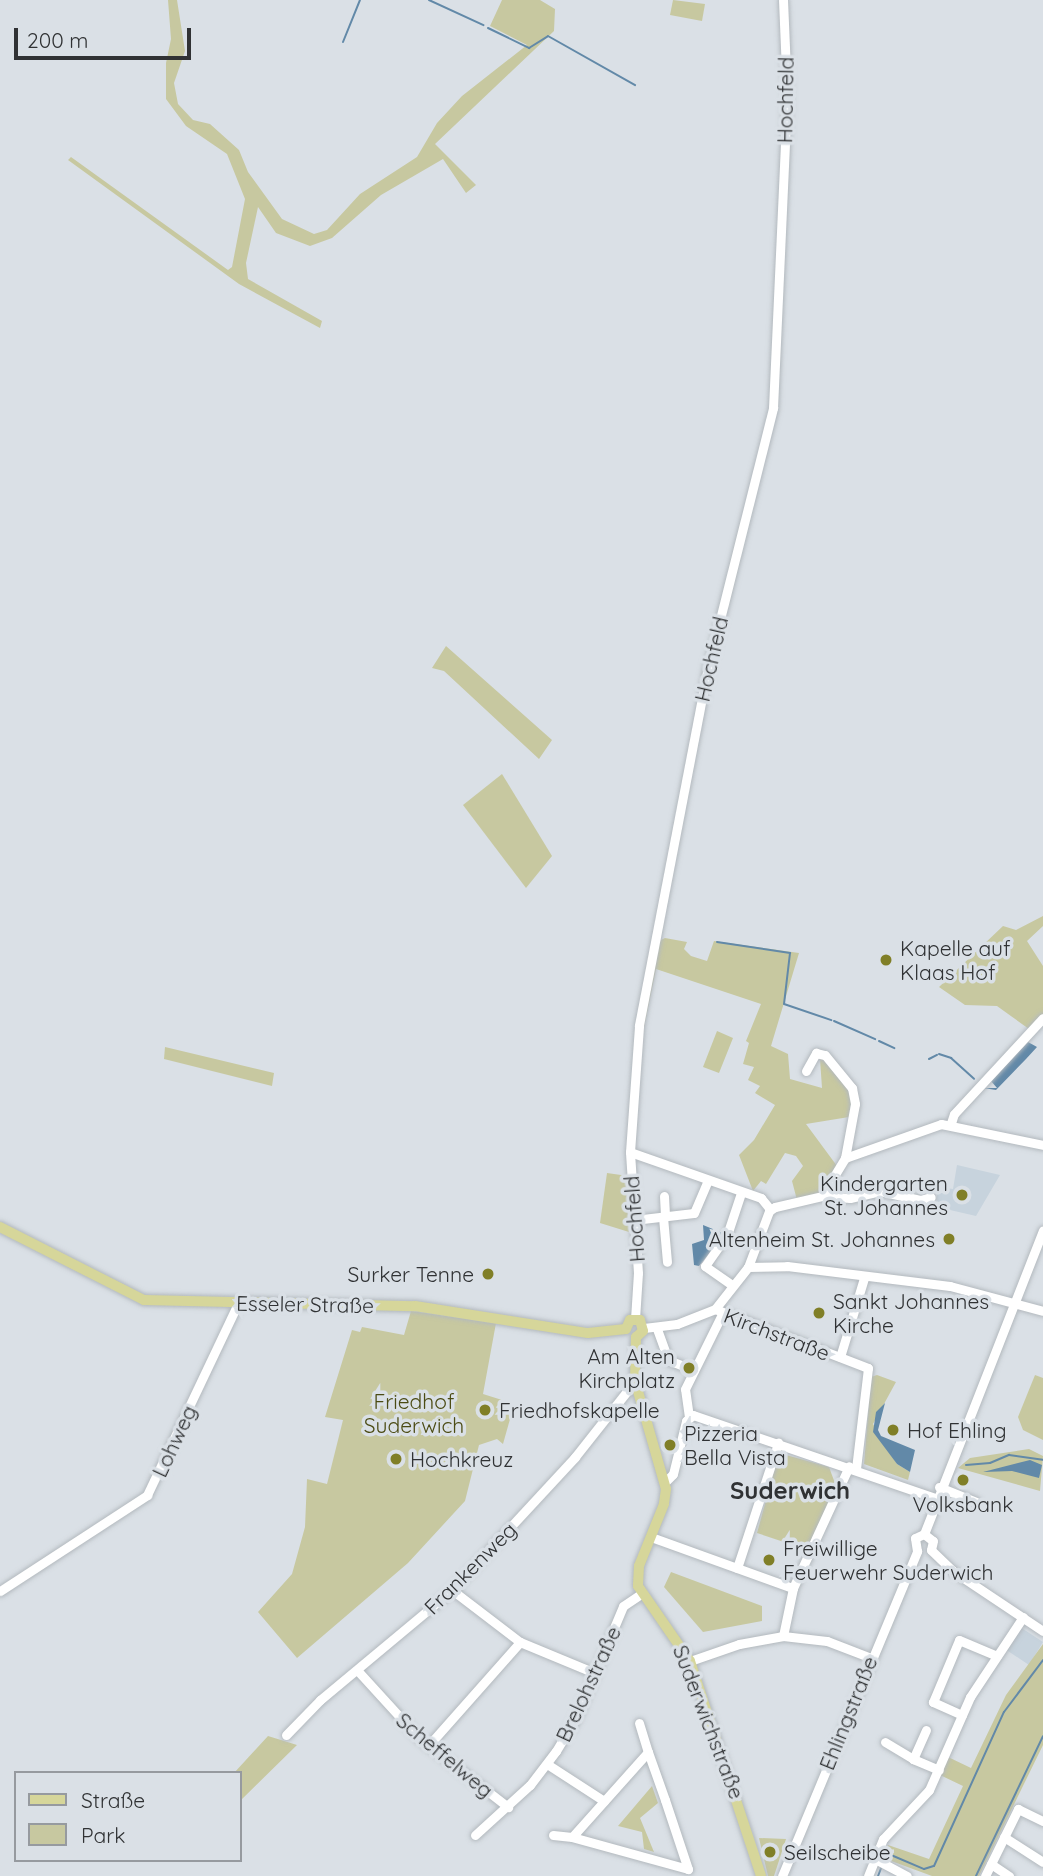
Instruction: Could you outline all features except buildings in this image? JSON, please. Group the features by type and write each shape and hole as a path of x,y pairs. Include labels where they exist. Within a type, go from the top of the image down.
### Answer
{"main road":[{"name":"Esseler Straße","path":"0,1227 144,1300 415,1306 588,1333 626,1329"},
{"path":"640,1332 626,1329 635,1319 640,1332 635,1381 665,1482 664,1504 638,1572 641,1594"},
{"name":"Suderwichstraße","path":"641,1594 674,1632 690,1661 761,1876"}],"street":[{"name":"Hochfeld","path":"635,1319 630,1152 634,1065 646,987 709,663 772,419 787,95 783,0"},
{"path":"951,1124 975,1091 1043,1018"},
{"path":"806,1071 807,1062 821,1054 852,1088 855,1104 845,1158 822,1196"},
{"path":"845,1158 867,1147 897,1142 951,1124 1043,1145"},
{"path":"630,1152 707,1182 761,1198 770,1209"},
{"path":"634,1220 694,1213 707,1182"},
{"path":"770,1209 822,1196 850,1198 880,1191 920,1200 931,1197"},
{"path":"732,1286 705,1266 727,1235 741,1192"},
{"path":"664,1196 667,1262"},
{"path":"665,1482 673,1474 693,1416 685,1389 732,1286 748,1266 770,1209"},
{"name":"Ehlingstraße","path":"782,1876 917,1551 915,1538 924,1534 939,1487 1043,1231"},
{"path":"748,1266 787,1266 864,1278 950,1286 1043,1311"},
{"name":"Kirchstraße","path":"840,1357 864,1278"},
{"name":"Lohweg","path":"0,1591 147,1495 238,1303"},
{"path":"640,1332 719,1312"},
{"name":"Kirchstraße","path":"719,1312 868,1368 869,1376 852,1468"},
{"path":"657,1329 668,1360 694,1370"},
{"name":"Frankenweg","path":"286,1735 357,1670 452,1590 575,1457 635,1381"},
{"path":"693,1416 935,1498"},
{"path":"737,1568 778,1443"},
{"path":"783,1636 793,1588 852,1468"},
{"path":"939,1487 976,1502"},
{"path":"924,1534 932,1538 931,1550"},
{"path":"651,1537 793,1588"},
{"path":"917,1551 931,1550 953,1571 1043,1629"},
{"path":"452,1590 520,1642 595,1673"},
{"name":"Brelohstraße","path":"475,1835 508,1807 547,1764 576,1718 623,1606 641,1594"},
{"path":"868,1876 883,1839 920,1802 939,1770 962,1715 1023,1618"},
{"path":"690,1661 747,1642 783,1636 827,1641 871,1658"},
{"path":"962,1715 933,1702 960,1640 997,1656"},
{"path":"428,1746 520,1642"},
{"name":"Scheffelweg","path":"357,1670 428,1746 508,1807"},
{"path":"553,1835 572,1837 688,1869 639,1723"},
{"path":"914,1759 926,1730"},
{"path":"885,1742 939,1770"},
{"path":"572,1837 648,1752"},
{"path":"547,1764 604,1801"},
{"path":"985,1876 1018,1809 1042,1823"},
{"path":"1004,1837 1043,1862"},
{"path":"875,1859 907,1876"},
{"path":"991,1864 1009,1876"}],"shaded area":[{"name":"Kindergarten St. Johannes","path":"957,1165 1000,1175 976,1216 950,1210 936,1200 939,1187 953,1189"},
{"path":"1020,1627 1043,1642 1029,1665 1005,1649"}],"green space":[{"path":"168,0 177,0 185,51 174,83 178,104 193,120 210,124 239,150 248,172 282,219 314,234 327,230 360,194 417,157 437,123 462,96 527,45 490,26 502,0 540,0 555,9 554,31 435,144 476,185 466,193 443,159 381,195 332,238 310,246 276,233 258,207 246,263 248,279 322,321 320,328 239,284 68,160 71,157 228,270 232,267 245,199 227,154 186,126 166,99 166,63 171,39"},
{"path":"673,0 705,4 702,21 670,15"},
{"path":"446,646 552,740 539,759 444,671 432,668"},
{"path":"502,774 552,856 526,888 463,805"},
{"path":"1043,916 1043,926 1027,941 1043,966 1043,1015 1029,1029 997,1006 965,1005 939,987 1003,926 1016,930"},
{"path":"665,938 687,942 684,949 691,956 707,961 714,941 799,953 771,1046 788,1054 790,1079 822,1088 820,1059 825,1058 852,1094 849,1117 806,1124 837,1166 820,1194 797,1200 792,1181 803,1166 796,1156 785,1153 766,1184 761,1181 753,1191 739,1155 754,1140 775,1105 755,1093 760,1086 748,1080 754,1067 743,1064 749,1043 746,1041 761,1004 656,969 640,1047 634,1147 633,1075 659,941"},
{"path":"717,1031 733,1038 719,1073 703,1067"},
{"path":"165,1047 274,1073 272,1086 164,1059"},
{"path":"607,1173 628,1176 629,1232 600,1223"},
{"name":"Friedhof Suderwich","path":"411,1311 496,1323 483,1394 502,1400 500,1409 512,1412 503,1444 497,1439 479,1445 465,1501 408,1563 297,1658 258,1612 292,1574 305,1527 307,1479 327,1484 343,1420 325,1417 352,1330 360,1332 362,1327 404,1335"},
{"path":"877,1375 896,1382 873,1424 897,1464 910,1472 908,1480 864,1464 871,1377"},
{"path":"1035,1375 1043,1378 1043,1440 1023,1430 1018,1417"},
{"path":"1029,1449 1043,1456 1040,1491 958,1468 970,1458"},
{"path":"779,1453 829,1467 836,1486 808,1550 757,1533"},
{"path":"671,1572 762,1606 762,1621 703,1632 664,1587"},
{"path":"1043,1644 1043,1745 979,1876 932,1876 883,1858 888,1845 929,1859 963,1786 940,1775 948,1757 971,1768 1006,1695"},
{"path":"268,1736 297,1745 242,1799 242,1771 236,1771"},
{"path":"652,1786 658,1803 640,1818 654,1852 644,1849 642,1832 618,1826"},
{"path":"759,1838 786,1839 774,1876 768,1876"}],"water":[{"path":"1028,1042 1037,1047 996,1090 983,1088 997,1088 991,1081"},
{"path":"703,1225 725,1234 699,1266 694,1265 692,1244 704,1240"},
{"path":"885,1403 878,1430 881,1436 915,1450 910,1472 897,1464 873,1432 876,1412"},
{"path":"1030,1460 1042,1465 1039,1478 1012,1471 983,1472"}],"waterway":[{"path":"343,42 360,0"},
{"path":"429,0 483,25"},
{"path":"488,28 529,48 548,36 635,85"},
{"path":"717,942 790,953 784,1004 831,1020"},
{"path":"834,1021 875,1039"},
{"path":"879,1041 894,1048"},
{"path":"939,1054 951,1058 974,1079"},
{"path":"929,1059 937,1055"},
{"path":"966,1465 990,1463 1009,1455 1043,1460"},
{"path":"886,1859 891,1855 924,1869 934,1866 1004,1712 1043,1660"},
{"path":"976,1876 1043,1736"},
{"path":"878,1876 881,1868"}],"place":[{"name":"Kapelle auf Klaas Hof","path":"886,960"},
{"name":"Kindergarten St. Johannes","path":"962,1195"},
{"name":"Altenheim St. Johannes","path":"949,1239"},
{"name":"Surker Tenne","path":"488,1274"},
{"name":"Sankt Johannes Kirche","path":"819,1313"},
{"name":"Am Alten Kirchplatz","path":"689,1368"},
{"name":"Friedhofskapelle","path":"485,1410"},
{"name":"Hof Ehling","path":"893,1430"},
{"name":"Pizzeria Bella Vista","path":"670,1445"},
{"name":"Hochkreuz","path":"396,1459"},
{"name":"Volksbank","path":"963,1480"},
{"name":"Freiwillige Feuerwehr Suderwich","path":"769,1560"},
{"name":"Seilscheibe","path":"770,1852"}],"district":[{"name":"Suderwich","path":"790,1491"}]}
